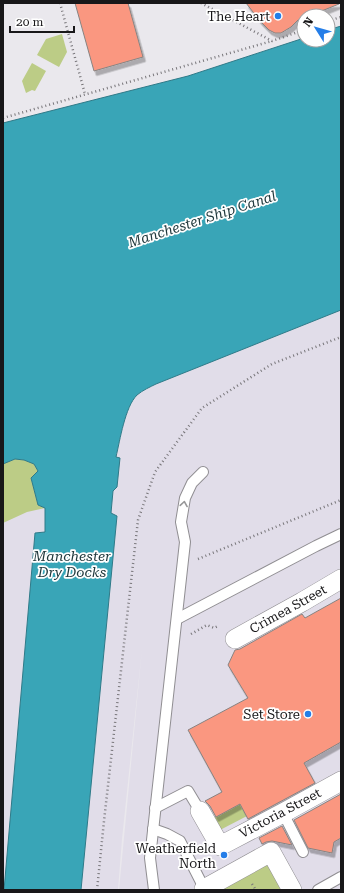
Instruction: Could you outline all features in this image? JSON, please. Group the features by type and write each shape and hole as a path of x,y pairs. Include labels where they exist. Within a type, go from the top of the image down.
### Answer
{"street":[{"name":"Crimea Street","path":"235,639 341,579"},
{"name":"Victoria Street","path":"200,811 220,846 341,781"},
{"path":"205,889 271,852 292,890"}],"lane":[{"path":"154,890 150,858 186,542 181,522 185,498 192,484 204,472"},
{"path":"177,619 341,534"},
{"path":"155,808 188,791 200,811"},
{"path":"283,813 303,852"},
{"path":"153,829 180,841 205,889"},
{"path":"318,890 341,877"}],"path":[{"path":"60,3 85,94"},
{"path":"201,3 272,41"},
{"path":"3,118 272,41 296,33"},
{"path":"97,890 138,520 155,472 202,408 272,364 341,337"},
{"path":"194,560 341,500"}],"shaded area":[{"path":"341,310 341,890 119,890 142,649 118,890 81,890 117,516 111,513 119,458 116,457 124,419 136,396 144,390"},
{"path":"24,460 45,508 45,532 35,533 3,890 3,464"}],"green space":[{"path":"62,34 67,52 59,67 37,55 46,39"},
{"path":"32,63 46,71 35,91 32,90 26,93 22,81"},
{"path":"15,459 24,460 34,464 38,471 31,478 38,505 45,508 27,512 3,523 3,464"},
{"path":"240,804 247,816 220,830 211,819"},
{"path":"269,862 284,890 219,890"}],"water":[{"path":"341,26 341,310 156,384 139,393 133,400 126,415 116,457 120,458 117,487 113,491 111,513 117,516 81,890 4,890 35,533 45,532 45,508 38,505 31,478 38,471 34,464 24,460 15,459 3,464 3,123 188,76 296,41 296,48 336,48 336,28"}],"building":[{"path":"75,3 128,3 143,57 94,71"},
{"name":"The Heart","path":"246,3 339,3 329,8 296,8 296,22 281,33 275,33 269,30"},
{"path":"341,598 341,742 304,763 315,783 248,819 240,804 216,817 210,806 205,801 222,792 188,730 248,698 228,665 235,650 240,649 302,614 305,618"},
{"path":"341,794 341,838 334,842 332,853 308,848 294,820"},
{"path":"282,826 292,845 272,841 262,844 259,838"}],"place":[{"name":"The Heart","path":"278,16"},
{"name":"Set Store","path":"308,714"},
{"name":"Weatherfield North","path":"224,855"}],"water label":[{"name":"Manchester Ship Canal","path":"202,219"},
{"name":"Manchester Dry Docks","path":"72,564"}]}
